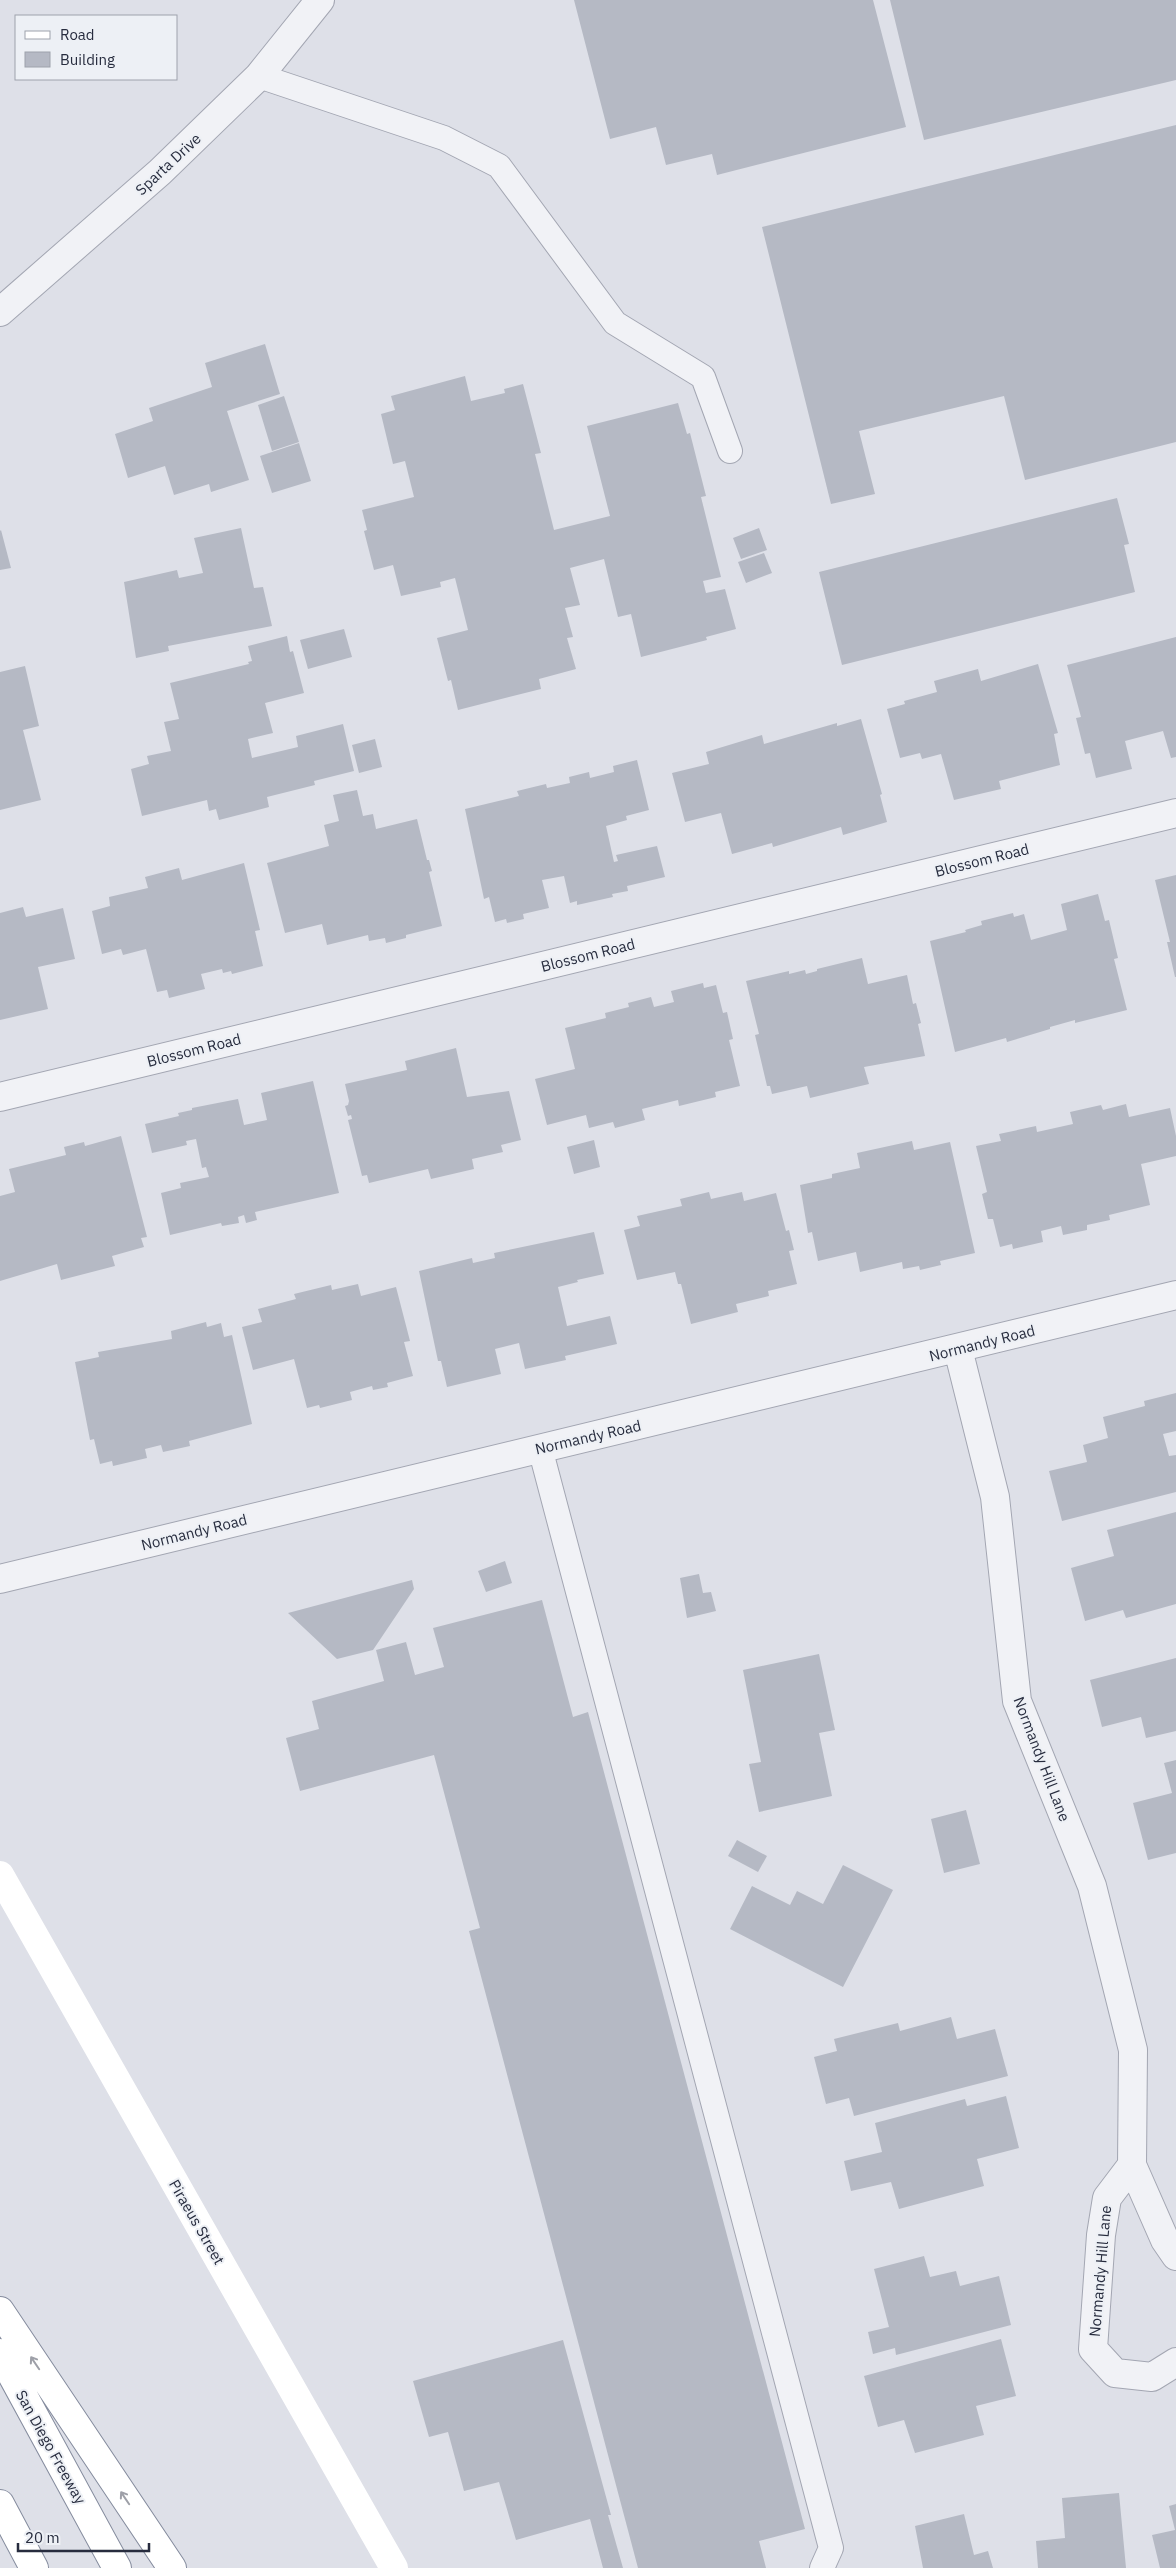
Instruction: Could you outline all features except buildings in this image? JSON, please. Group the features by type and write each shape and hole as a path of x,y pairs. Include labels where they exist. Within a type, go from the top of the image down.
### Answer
{"main road":[{"name":"Piraeus Street","path":"0,1875 394,2568"},
{"path":"0,2311 172,2568"},
{"name":"San Diego Freeway","path":"0,2353 117,2568"},
{"path":"0,2504 34,2568"}],"street":[{"name":"Sparta Drive","path":"0,312 160,172 259,76 320,0"},
{"name":"Blossom Road","path":"0,1097 1176,813"},
{"name":"Normandy Road","path":"0,1580 1176,1295"},
{"name":"Normandy Hill Lane","path":"958,1349 995,1498 1017,1701 1092,1886 1133,2050 1132,2165 1165,2240 1176,2256"},
{"name":"Normandy Hill Lane","path":"1132,2165 1107,2198 1100,2235 1094,2348 1115,2372 1152,2377 1176,2362"}],"lane":[{"path":"259,76 444,138 499,166 615,323 703,377 730,452"},
{"path":"540,1448 831,2548 822,2568"}]}
